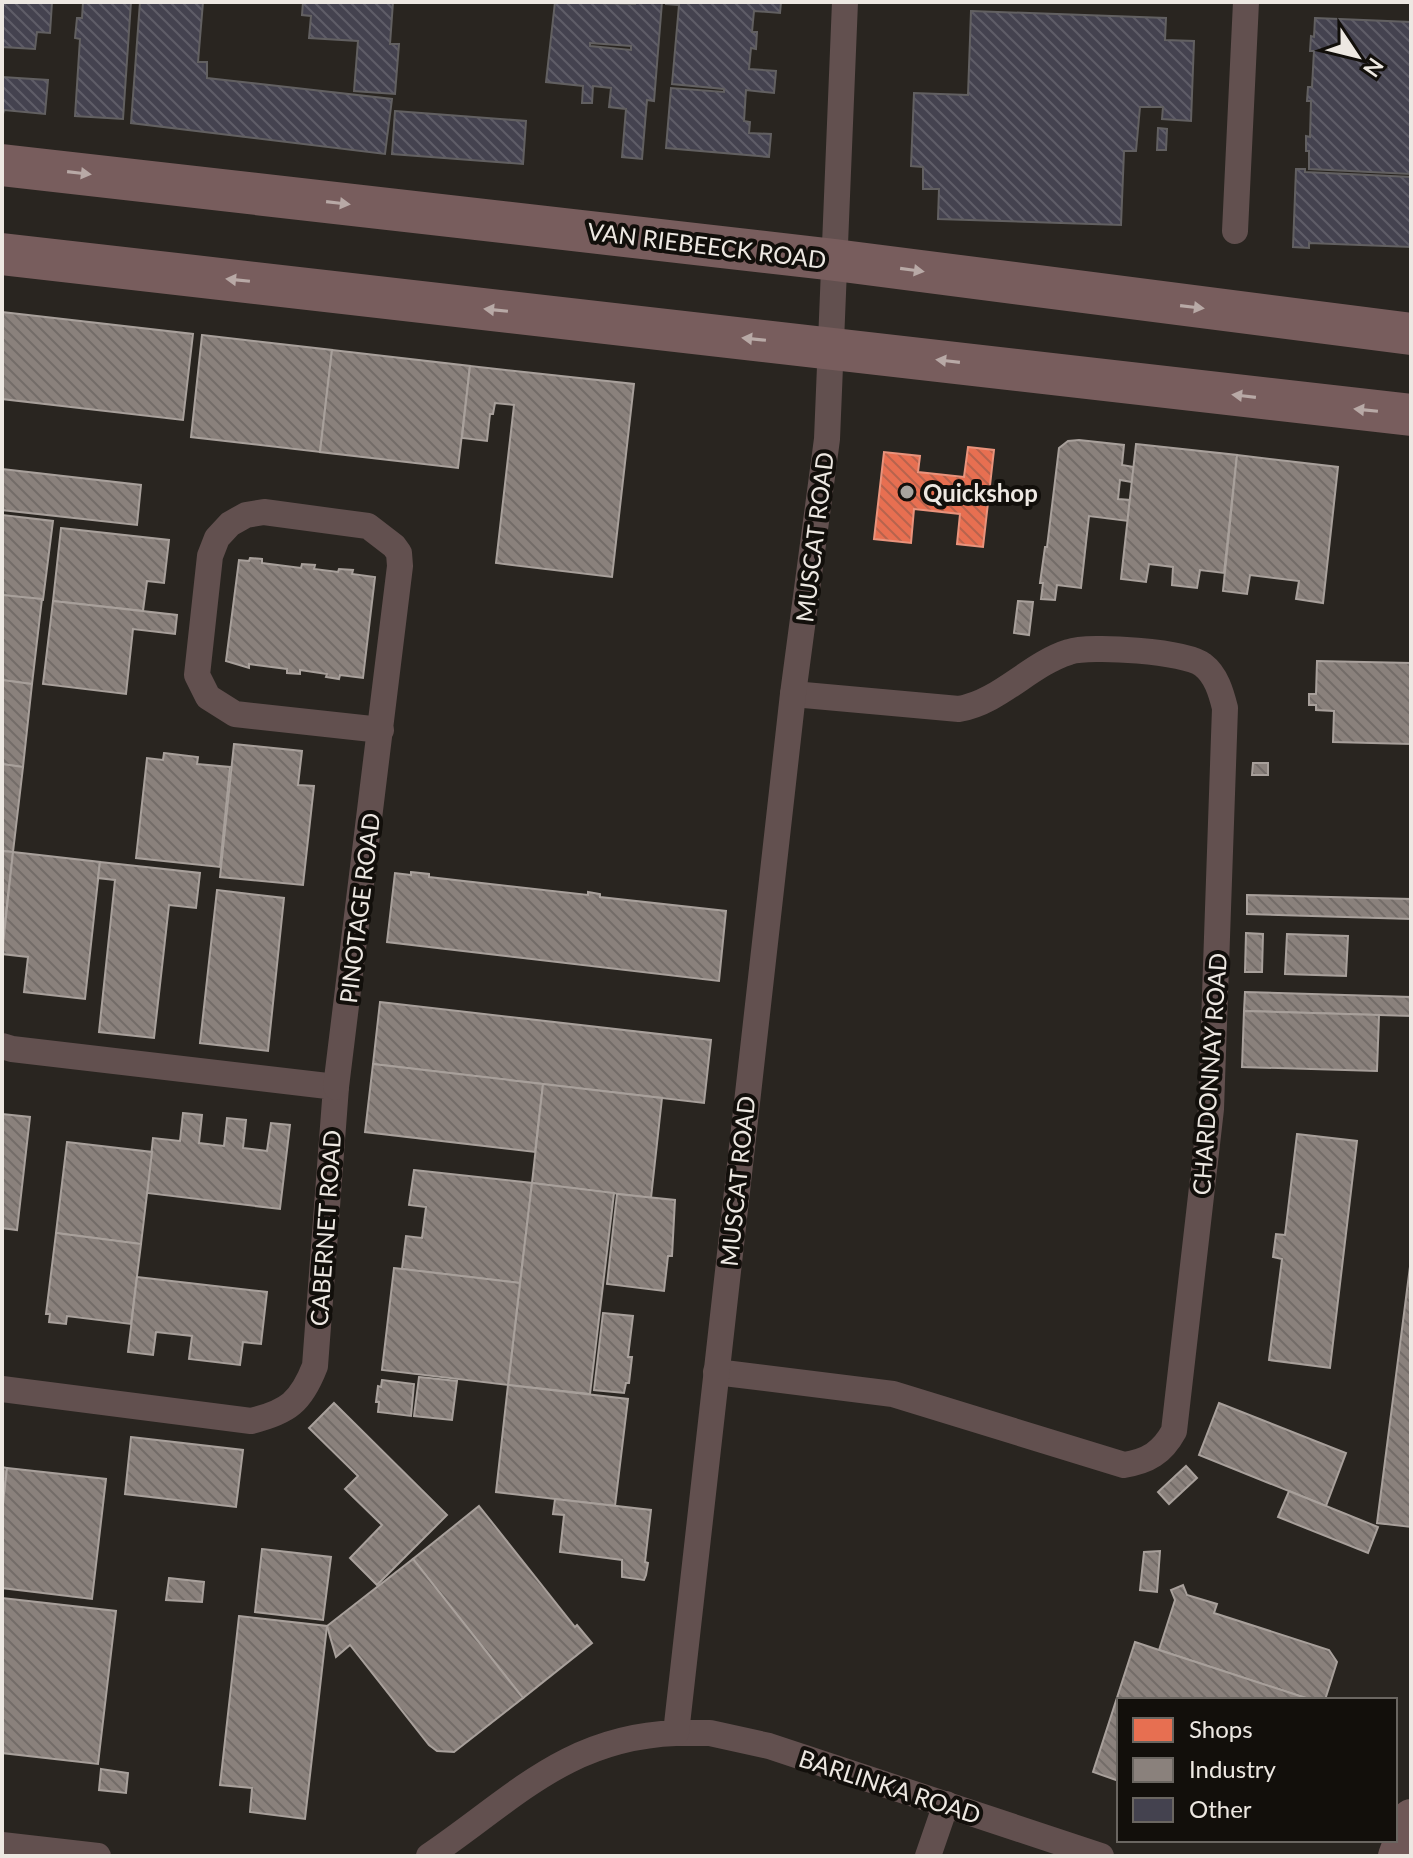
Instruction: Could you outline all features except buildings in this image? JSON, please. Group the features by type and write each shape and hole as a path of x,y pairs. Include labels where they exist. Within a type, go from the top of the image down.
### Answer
{"main road":[{"name":"VAN RIEBEECK ROAD","path":"2,165 835,260 1411,334"},
{"path":"2,254 1411,415"},
{"path":"1397,1856 1411,1818"}],"street":[{"name":"MUSCAT ROAD","path":"676,1733 793,694 825,453 845,2"},
{"path":"1235,231 1246,2"},
{"name":"PINOTAGE ROAD","path":"336,1087 381,730 399,553 368,526 264,512 246,515 230,524 217,538 210,556 197,675 208,697 235,714 381,730"},
{"name":"CHARDONNAY ROAD","path":"716,1372 893,1394 937,1405 1124,1465 1154,1456 1167,1444 1174,1431 1210,1123 1225,708 1221,692 1206,667 1184,656 1085,648 1059,656 978,704 959,709 793,694"},
{"path":"2,1046 336,1087"},
{"name":"CABERNET ROAD","path":"2,1389 251,1421 287,1409 308,1384 315,1366 336,1087"},
{"path":"429,1856 531,1780 558,1764 607,1743 649,1734 676,1733"},
{"name":"BARLINKA ROAD","path":"676,1733 710,1733 755,1742 1101,1856"},
{"path":"928,1856 946,1804"},
{"path":"2,1845 98,1856"}],"place":[{"name":"Quickshop","path":"907,492"}]}
